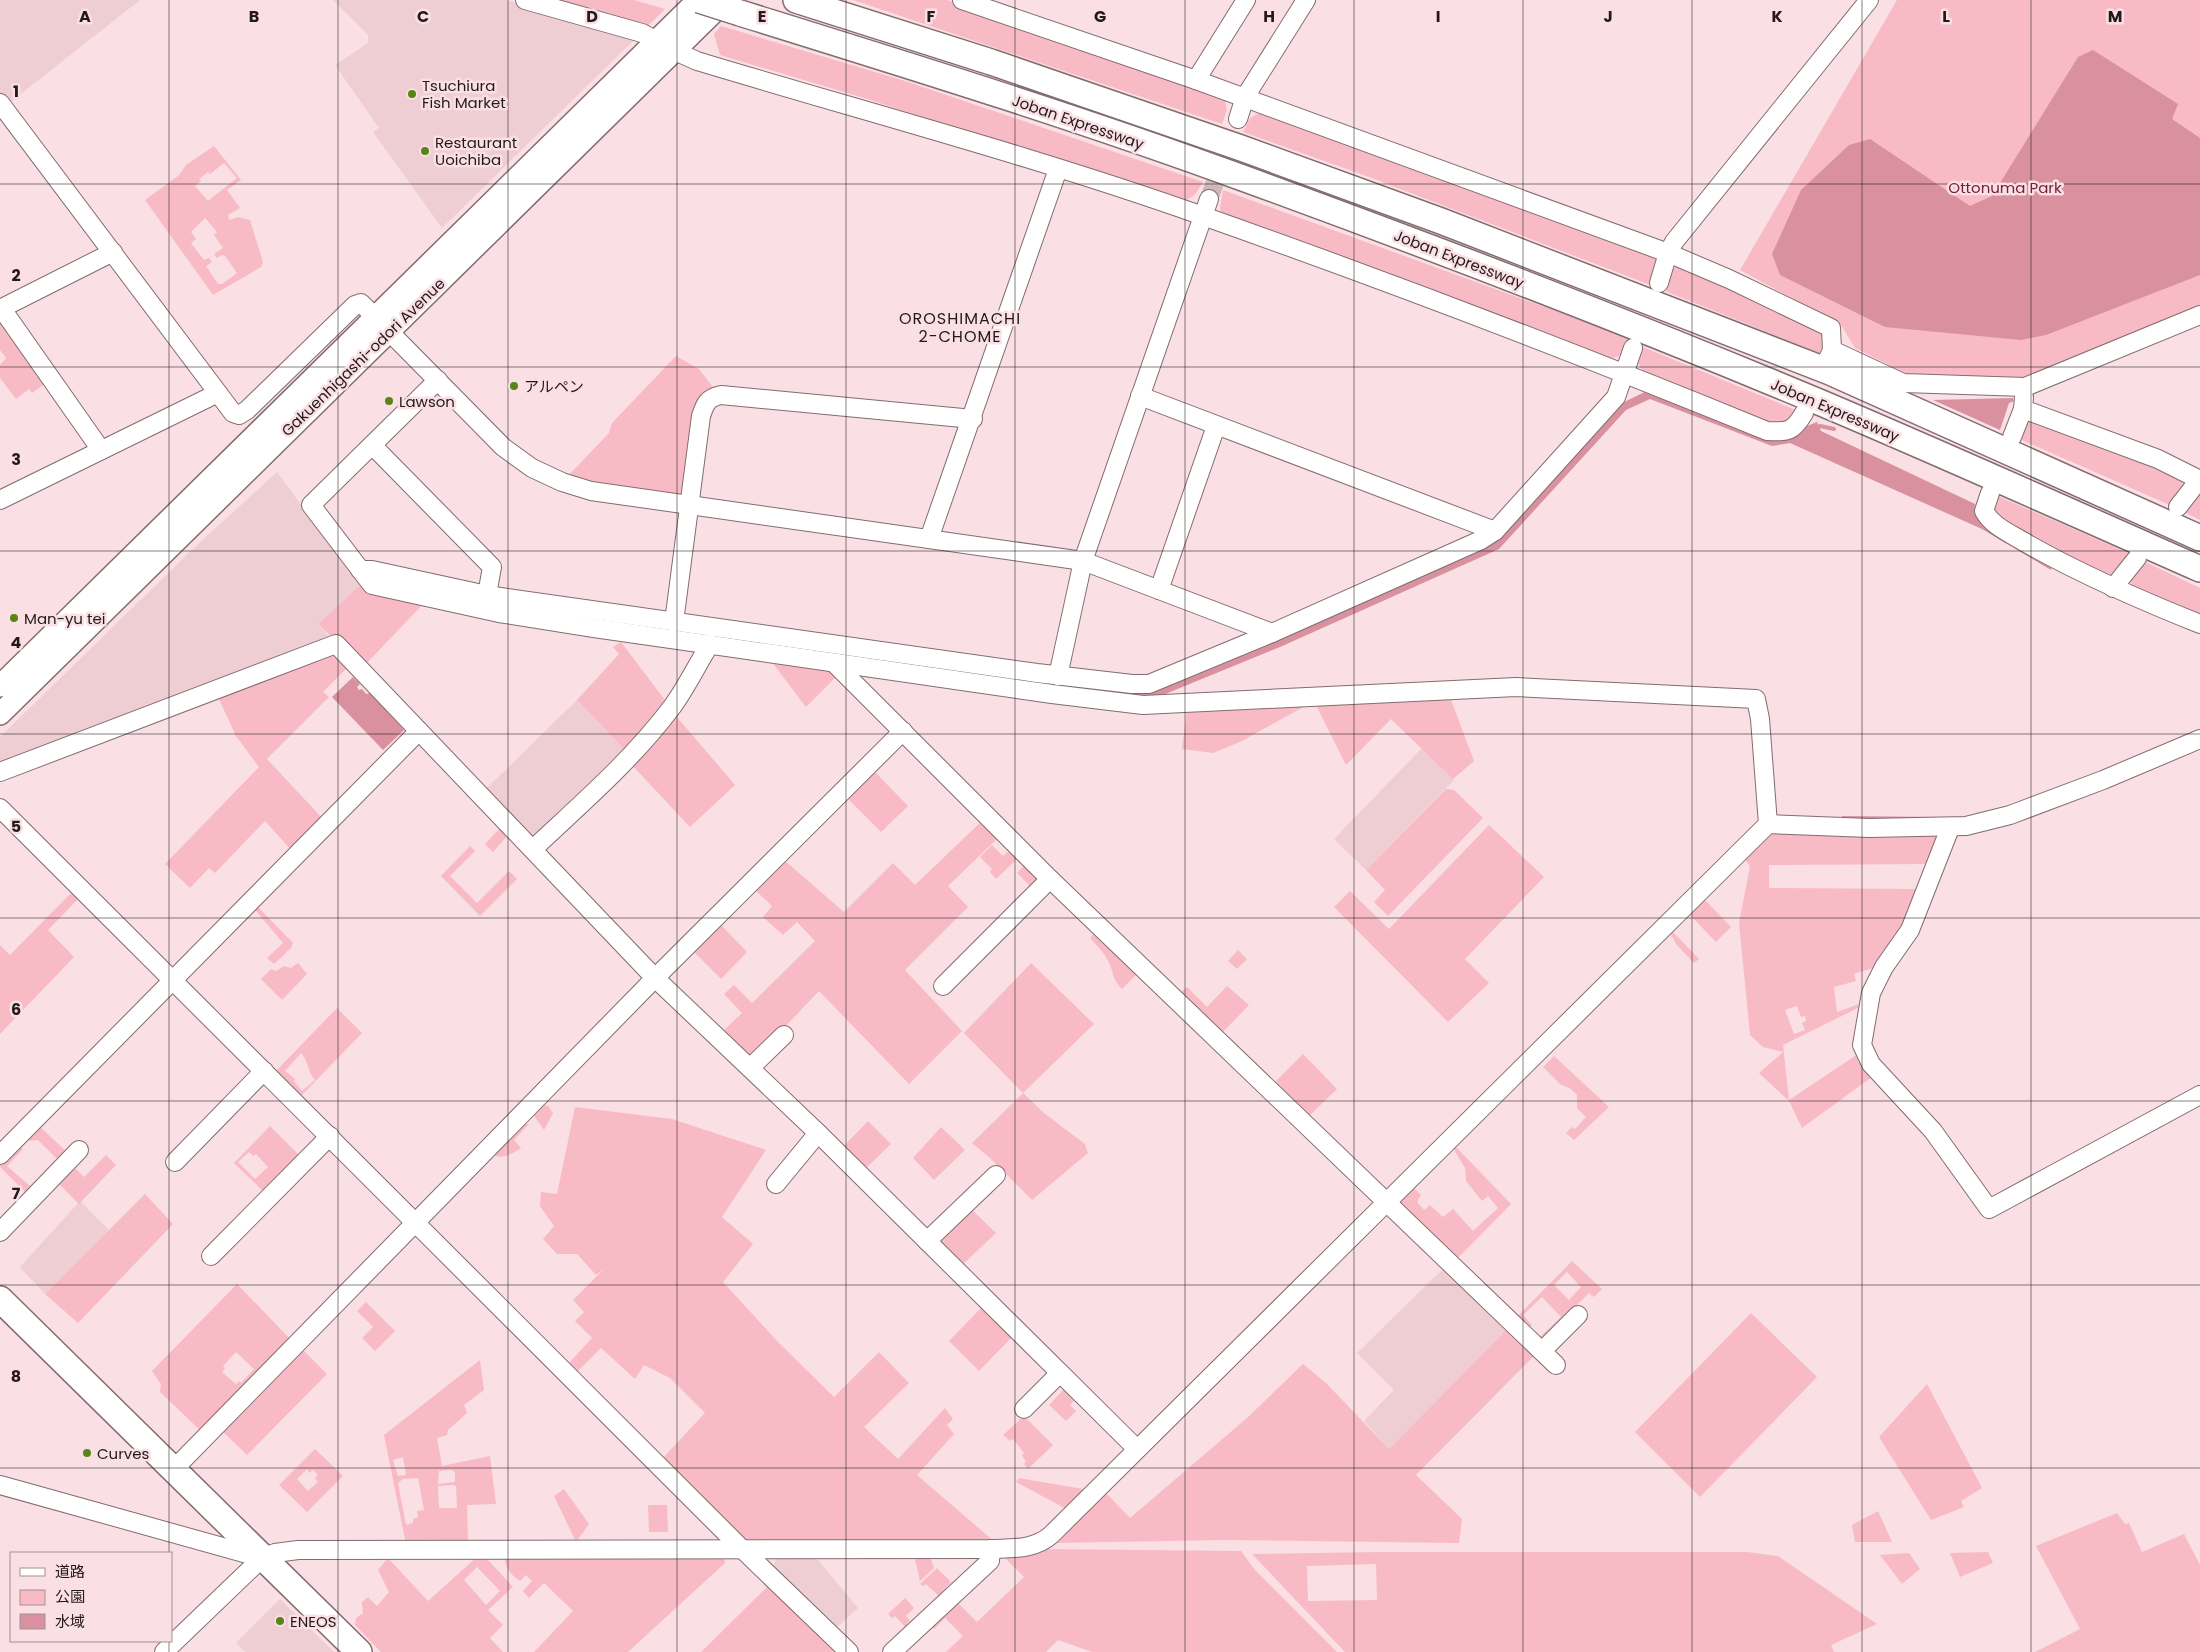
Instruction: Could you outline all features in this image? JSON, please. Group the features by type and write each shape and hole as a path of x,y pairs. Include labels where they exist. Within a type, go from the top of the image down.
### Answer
{"highway":[{"name":"Joban Expressway","path":"699,0 733,6 1236,175 1631,325 1811,407 1991,485 2200,570"},
{"name":"Joban Expressway","path":"796,0 991,62 1241,148 1830,361 2008,443 2200,538"},
{"path":"0,1299 359,1652"}],"main road":[{"name":"Gakuenhigashi-odori Avenue","path":"382,324 520,204 666,46 699,0"},
{"name":"Gakuenhigashi-odori Avenue","path":"382,324 506,189 666,46 733,6"},
{"path":"0,714 6,684 214,477 382,324"}],"street":[{"path":"526,0 642,33 698,61 1058,169 1202,216 1625,373 1767,431 1785,432 1796,426 1811,407"},
{"path":"962,0 1245,97 1668,253 1729,279 1831,328 1830,361 1903,383 2024,387 2200,315"},
{"path":"1238,120 1245,97 1306,0"},
{"path":"1660,283 1668,253 1674,242 1869,0"},
{"path":"1196,80 1238,2"},
{"path":"0,103 233,413 239,415 247,410 355,305 360,303 503,447 532,468 562,482 591,491 688,506 1083,562 1272,633"},
{"path":"930,539 1058,169"},
{"path":"506,189 520,204"},
{"path":"1058,676 1083,562 1209,199"},
{"path":"101,450 1,309 113,252"},
{"path":"360,570 372,570 487,595 1058,676 1149,684 1272,633 1473,543 1495,531 1616,397 1632,348"},
{"path":"438,380 311,505 372,585 499,613 834,663 1143,705 1516,687 1756,699 1760,719 1768,824"},
{"path":"2008,443 2023,409 2024,387"},
{"path":"0,500 218,393"},
{"path":"674,622 701,416 705,403 712,397 720,395 973,419"},
{"path":"1140,396 1495,531"},
{"path":"2023,409 2158,458 2200,480 2178,507"},
{"path":"1159,590 1216,426"},
{"path":"372,445 492,567 487,595"},
{"path":"1991,485 1984,511 1991,522 2048,555 2113,588 2200,624"},
{"path":"2113,588 2137,558"},
{"path":"0,772 336,644 655,978 818,1133 1137,1449"},
{"path":"533,850 644,740 673,706 710,644"},
{"path":"834,663 1050,879 1556,1365"},
{"path":"0,1155 419,731"},
{"path":"173,1470 655,978 902,731"},
{"path":"164,1652 262,1558 275,1553 298,1550 991,1548 1031,1546 1046,1539 1768,824 1950,828 2010,815 2103,780 2200,739"},
{"path":"0,808 742,1549 850,1652"},
{"path":"1950,828 1910,930 1884,966 1871,992 1862,1045 1871,1064 1933,1131 1990,1209 2200,1095"},
{"path":"943,986 1050,879"},
{"path":"750,1068 784,1035"},
{"path":"175,1162 264,1071"},
{"path":"776,1184 818,1133"},
{"path":"211,1256 330,1136"},
{"path":"0,1232 79,1150"},
{"path":"927,1241 996,1174"},
{"path":"1542,1351 1578,1315"},
{"path":"1024,1410 1060,1373"},
{"path":"0,1485 262,1558"},
{"path":"892,1652 990,1561 991,1548"}],"shaded area":[{"path":"0,0 140,0 8,104 0,94"},
{"path":"333,0 506,0 636,38 442,228 373,132 379,128 335,65 368,43 368,35"},
{"path":"277,472 360,585 318,624 331,639 0,768 0,737 196,546"},
{"path":"577,700 625,750 534,840 485,790"},
{"path":"1422,748 1454,780 1366,870 1334,839"},
{"path":"80,1201 109,1230 45,1294 20,1267"},
{"path":"1446,1266 1509,1327 1389,1449 1364,1421 1394,1390 1357,1353"},
{"path":"777,1553 813,1554 858,1608 834,1630 773,1572"},
{"name":"ENEOS","path":"280,1599 334,1652 245,1652 236,1643"}],"green space":[{"path":"548,0 634,0 665,9 646,28"},
{"path":"853,0 947,0 1224,97 1227,110 1222,124"},
{"name":"Ottonuma Park","path":"1897,0 2200,0 2200,309 2032,379 1907,374 1855,348 1841,325 1740,270"},
{"path":"721,26 905,81 1203,182 1197,192 1191,197 1180,201 864,98 720,55 714,34"},
{"path":"1265,110 1657,258 1653,286 1369,177 1243,132 1250,118"},
{"path":"214,146 241,180 227,190 240,208 228,215 229,220 238,217 250,220 263,262 261,267 213,295 145,200 179,175 186,165","holes":["224,163 237,178 208,201 195,186 201,181 199,179 208,172 210,174","205,218 217,232 214,235 223,248 214,254 217,258 222,255 225,256 237,273 222,284 218,284 206,266 212,262 209,258 204,260 191,243 196,239 191,232"]},
{"path":"1223,190 1630,338 1629,342 1621,355 1609,358 1549,338 1225,218 1220,209"},
{"path":"1682,265 1812,324 1827,338 1824,355 1660,289 1671,269"},
{"path":"0,319 47,382 32,393 29,389 16,399 0,378 0,365 6,358 0,350"},
{"path":"1638,345 1798,411 1793,420 1773,426 1644,372 1637,359"},
{"path":"676,356 699,369 716,391 685,500 565,479 609,433 612,423"},
{"path":"2034,420 2157,464 2182,480 2183,489 2172,506 2017,438 2027,422"},
{"path":"2200,490 2200,520 2182,511"},
{"path":"1993,494 2128,553 2124,562 2120,569 2105,576 1992,517"},
{"path":"2141,560 2200,588 2200,618 2133,587 2130,580"},
{"path":"360,585 426,601 363,667 318,624"},
{"path":"621,642 668,704 625,750 577,700 619,654 613,647"},
{"path":"330,652 336,654 350,665 323,692 329,697 267,759 324,820 293,852 265,821 215,873 209,868 190,888 165,864 259,767 236,736 217,695"},
{"path":"768,657 831,667 838,675 806,707"},
{"path":"1450,697 1474,761 1453,779 1391,719 1346,765 1314,701"},
{"path":"1314,701 1242,741 1213,753 1182,749 1187,709"},
{"path":"676,716 735,785 690,827 630,763"},
{"path":"873,770 908,806 881,832 846,797"},
{"path":"1446,789 1454,790 1483,818 1388,916 1374,902 1385,890 1366,870"},
{"path":"984,819 1000,836 948,886 968,907 905,970 962,1031 909,1084 819,991 780,1032 748,1059 721,1033 742,1013 724,994 734,985 752,1003 815,941 797,922 783,935 763,917 772,906 755,890 784,860 844,912 893,863 915,885"},
{"path":"1489,825 1544,877 1465,959 1489,983 1448,1022 1334,907 1350,891 1389,929"},
{"path":"501,827 509,834 493,852 485,844"},
{"path":"1769,833 1940,834 1931,864 1769,865 1769,888 1920,889 1906,924 1876,967 1854,974 1856,981 1834,987 1837,1012 1862,1003 1862,1006 1783,1045 1789,1100 1858,1054 1872,1077 1802,1128 1789,1101 1759,1073 1783,1052 1763,1047 1750,1035 1739,923 1750,866 1744,858","holes":["1797,1006 1801,1017 1805,1016 1806,1021 1802,1023 1805,1030 1794,1034 1785,1010"]},
{"path":"992,845 1003,856 1011,849 1019,857 996,879 990,872 992,869 980,857"},
{"path":"470,846 475,851 450,876 477,903 509,871 517,879 480,916 441,876"},
{"path":"1027,862 1041,875 1034,890 1017,873"},
{"path":"74,890 81,896 48,930 74,957 0,1034 0,945 10,955"},
{"path":"1704,899 1731,927 1716,942 1689,914"},
{"path":"255,904 293,943 291,948 274,964 267,958 283,943 252,906"},
{"path":"720,924 747,952 721,979 693,951"},
{"path":"1097,931 1138,973 1122,989 1114,978 1106,958 1090,938"},
{"path":"1672,931 1699,959 1694,963 1676,944 1670,932"},
{"path":"1238,950 1247,959 1237,969 1228,961"},
{"path":"298,963 307,974 282,1000 261,979 271,969 276,971 284,966 291,968"},
{"path":"1031,963 1094,1024 1023,1093 964,1033"},
{"path":"1227,986 1249,1005 1221,1034 1181,997 1181,992 1187,987 1207,1007"},
{"path":"337,1008 362,1033 299,1098 274,1073","holes":["301,1053 315,1080 302,1091 294,1081 295,1079 285,1071"]},
{"path":"1303,1054 1337,1089 1308,1117 1274,1083"},
{"path":"1554,1056 1609,1107 1574,1140 1566,1133 1572,1127 1575,1129 1586,1117 1577,1108 1577,1095 1571,1089 1560,1084 1543,1067"},
{"path":"1023,1093 1044,1113 1085,1144 1088,1153 1032,1200 990,1158 972,1143"},
{"path":"540,1104 548,1106 553,1113 544,1130 532,1113"},
{"path":"575,1107 672,1119 766,1150 722,1217 753,1244 723,1282 777,1341 834,1397 879,1352 909,1383 864,1427 898,1459 945,1408 953,1419 947,1425 954,1434 917,1475 996,1543 744,1543 660,1461 705,1413 670,1378 644,1365 635,1379 601,1348 576,1373 568,1364 592,1338 575,1321 584,1312 573,1300 604,1269 596,1275 577,1254 557,1254 543,1239 554,1226 540,1206 541,1192 557,1194"},
{"path":"523,1119 528,1125 514,1140 521,1148 511,1154 500,1157 493,1155"},
{"path":"868,1121 891,1144 864,1170 842,1148"},
{"path":"38,1125 68,1153 26,1193 0,1167 0,1164 18,1146 23,1149 7,1166 30,1186 58,1160 38,1140 30,1141 27,1136"},
{"path":"270,1126 300,1156 264,1192 234,1163","holes":["249,1152 253,1156 256,1154 268,1167 255,1179 238,1162"]},
{"path":"941,1127 965,1150 934,1180 913,1158"},
{"path":"1455,1146 1511,1204 1455,1261 1397,1205 1398,1200 1412,1186 1421,1195 1417,1202 1424,1210 1430,1205 1443,1217 1453,1209 1473,1231 1498,1208 1488,1196 1482,1201 1466,1181 1465,1168 1453,1148"},
{"path":"106,1155 116,1165 79,1204 57,1182 68,1171 76,1169 84,1177"},
{"path":"145,1194 173,1224 78,1323 45,1294"},
{"path":"971,1209 996,1233 961,1266 935,1241"},
{"path":"1572,1261 1602,1289 1594,1297 1589,1293 1539,1343 1537,1340 1561,1317 1542,1297 1523,1315 1532,1325 1525,1331 1514,1320","holes":["1567,1272 1581,1287 1569,1300 1554,1285"]},
{"path":"237,1284 292,1341 202,1432 160,1392 161,1384 152,1371","holes":["236,1352 254,1369 241,1383 239,1381 236,1384 222,1372 225,1368 223,1366"]},
{"path":"366,1302 395,1331 375,1351 362,1338 373,1327 357,1311"},
{"path":"985,1304 1015,1334 979,1371 949,1341"},
{"path":"1751,1313 1817,1377 1700,1497 1635,1432"},
{"path":"1509,1327 1536,1354 1416,1475 1462,1519 1459,1543 1223,1540 1053,1543 1105,1492 1130,1518 1247,1418 1303,1364 1327,1384 1389,1449"},
{"path":"299,1346 327,1374 247,1455 220,1429"},
{"path":"480,1360 484,1390 464,1405 467,1413 448,1430 447,1435 437,1438 442,1466 490,1456 496,1504 467,1505 468,1544 406,1544 384,1435","holes":["403,1457 406,1475 398,1476 393,1460","452,1470 455,1473 455,1482 438,1484 439,1471","418,1478 424,1510 417,1511 418,1517 413,1519 413,1523 406,1525 398,1483 403,1479","438,1486 456,1486 457,1508 439,1508"]},
{"path":"1927,1384 1982,1488 1961,1501 1964,1507 1931,1520 1879,1437"},
{"path":"1066,1387 1078,1397 1070,1405 1076,1411 1066,1421 1049,1405"},
{"path":"1024,1416 1053,1445 1028,1469 1024,1464 1026,1462 1022,1455 1024,1453 1013,1439 1010,1441 1003,1435"},
{"path":"315,1449 343,1476 307,1512 279,1485","holes":["307,1469 309,1473 313,1470 318,1475 315,1478 318,1482 308,1491 297,1479"]},
{"path":"1019,1478 1089,1490 1068,1510 1016,1482"},
{"path":"564,1489 589,1524 576,1542 554,1496"},
{"path":"648,1505 667,1505 668,1532 649,1532"},
{"path":"1878,1511 1892,1542 1855,1542 1852,1525"},
{"path":"2117,1513 2125,1524 2129,1523 2142,1552 2184,1534 2200,1565 2200,1652 2035,1652 2080,1629 2036,1546"},
{"path":"1047,1549 1241,1551 1255,1570 1337,1652 1092,1652 1058,1640 1046,1652 946,1652 963,1636 945,1618 934,1629 931,1626 955,1600 977,1622 1024,1577 1001,1554"},
{"path":"723,1552 725,1563 628,1652 534,1652 573,1611 544,1583 529,1598 523,1591 532,1581 526,1575 520,1581 514,1576 507,1568 504,1557"},
{"path":"1747,1552 1778,1556 1877,1624 1831,1645 1834,1652 1345,1652 1252,1554","holes":["1376,1564 1377,1600 1308,1601 1307,1566"]},
{"path":"1988,1552 1993,1563 1960,1577 1950,1553"},
{"path":"1909,1553 1920,1569 1902,1584 1880,1555"},
{"path":"929,1554 934,1568 920,1581 914,1555"},
{"path":"478,1556 489,1561 513,1587 488,1610 503,1625 490,1638 503,1652 381,1652 355,1625 356,1618 363,1613 362,1602 368,1597 377,1606 389,1592 378,1570 388,1558 428,1601","holes":["477,1567 500,1591 486,1605 464,1580"]},
{"path":"937,1568 951,1582 943,1591 945,1595 941,1598 926,1584 923,1586 920,1584"},
{"path":"770,1584 839,1652 701,1652"},
{"path":"905,1598 914,1608 906,1616 910,1621 907,1623 910,1626 907,1629 895,1616 892,1618 888,1614"}],"water":[{"path":"2093,50 2178,104 2172,119 2200,138 2200,275 2046,335 2021,340 1885,327 1780,275 1772,254 1801,190 1849,145 1870,139 1970,206 1992,196 2078,57"},
{"path":"1649,390 1788,434 1817,422 1821,431 1975,504 1974,513 1981,511 2052,562 2051,570 1982,529 1790,443 1772,446 1650,399 1626,410 1499,549 1280,647 1153,699 1141,699 515,611 381,576 1140,691 1495,540 1620,404"},
{"path":"2013,398 2014,401 2009,403 2000,430 1933,400"},
{"path":"353,677 360,684 357,687 359,690 362,689 366,694 370,693 404,730 383,750 332,697"},
{"path":"1842,816 1941,817 1940,826 1841,825"}],"waterway":[{"path":"1816,428 1820,426 1834,429"}],"tunnel":[{"path":"1209,199 1238,119"}],"place":[{"name":"Tsuchiura Fish Market","path":"412,94"},
{"name":"Restaurant Uoichiba","path":"425,151"},
{"name":"アルペン","path":"514,386"},
{"name":"Lawson","path":"389,401"},
{"name":"Man-yu tei","path":"14,618"},
{"name":"Curves","path":"87,1453"},
{"name":"ENEOS","path":"280,1621"}],"district":[{"name":"OROSHIMACHI 2-CHOME","path":"960,327"}]}
